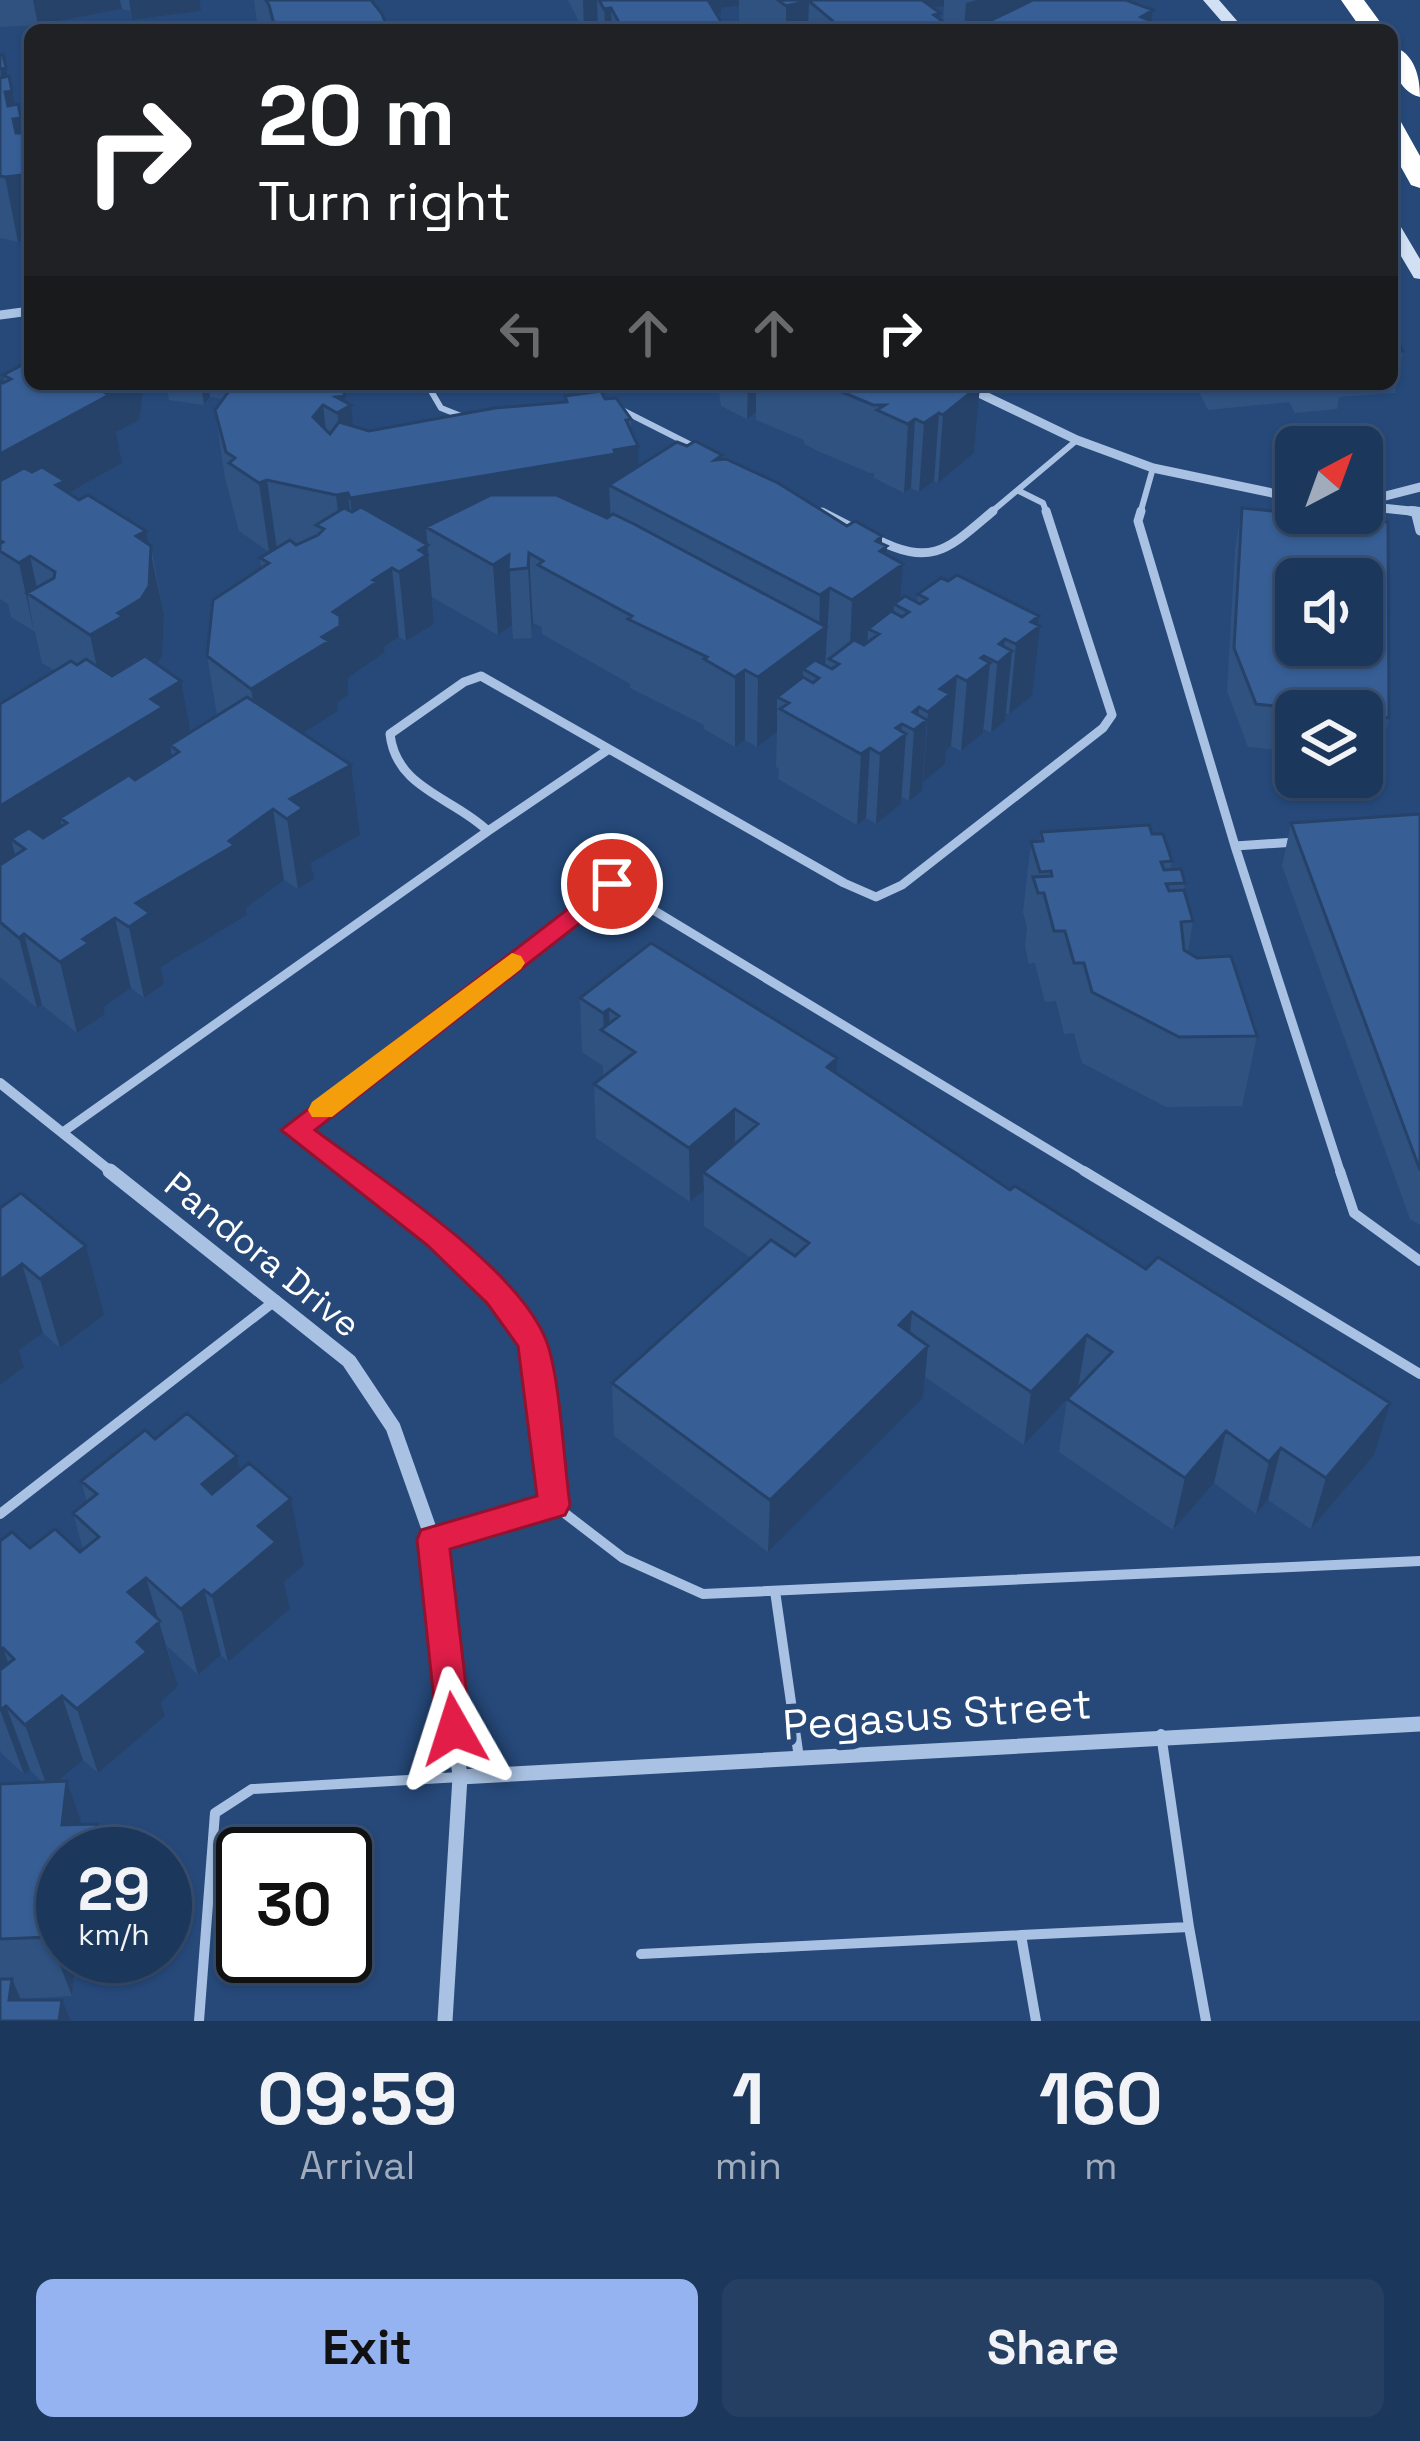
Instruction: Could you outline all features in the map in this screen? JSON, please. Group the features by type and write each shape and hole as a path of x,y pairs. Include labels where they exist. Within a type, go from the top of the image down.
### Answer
{"highway":[{"path":"1398,61 1420,90"},
{"path":"1398,138 1420,180"}],"main road":[{"path":"1211,0 1232,24"},
{"path":"1398,236 1420,274"}],"street":[{"path":"973,390 1077,440 1153,468 1275,494"},
{"path":"1383,498 1420,487"},
{"path":"1383,507 1417,512"},
{"name":"Pandora Drive","path":"0,1083 349,1361 393,1427 433,1540 460,1777 445,2021"},
{"name":"Pegasus Street","path":"460,1777 1420,1724"}],"lane":[{"path":"431,390 441,408 478,419"},
{"path":"610,404 704,451"},
{"path":"805,503 905,554 923,557 944,552 1077,440"},
{"path":"1153,468 1138,520 1234,846 1354,1213 1420,1262"},
{"path":"488,831 481,822 413,781 389,747 390,734 464,682 481,676 844,883 876,897 902,886 1103,728 1112,715 1043,502 1019,491"},
{"path":"1417,512 1420,531"},
{"path":"63,1132 609,749"},
{"path":"1234,846 1304,841"},
{"path":"1420,1374 612,884 296,1130 437,1237 497,1294 532,1343 554,1505 623,1558 703,1594 1420,1561"},
{"path":"0,1514 276,1300"},
{"path":"433,1540 554,1505"},
{"path":"775,1591 799,1760"},
{"path":"1161,1735 1207,2021"},
{"path":"199,2021 215,1813 251,1789 460,1777"},
{"path":"641,1954 1189,1927"},
{"path":"1021,1935 1036,2021"}],"building":[{"path":"266,0 371,0 386,24 274,24"},
{"path":"599,0 708,0 722,24 620,24 611,8 604,9"},
{"path":"778,0 922,0 945,23 827,24 834,22 809,1 786,6"},
{"path":"1033,0 1126,0 1153,10 1141,17 1149,20 1143,24 983,24"},
{"path":"9,76 8,106 18,104 21,118 13,119 16,133 24,133 24,175 0,176 0,78"},
{"path":"24,364 24,390 100,390 109,395 0,454 0,381 11,379 3,375"},
{"path":"230,390 343,390 345,396 336,397 351,405 337,413 323,405 313,417 330,434 339,422 369,431 495,408 567,402 565,396 601,391 605,399 616,398 631,419 626,420 638,446 614,450 615,454 350,498 348,493 336,495 267,480 259,483 229,463 235,458 226,452 215,410"},
{"path":"837,390 974,390 943,415 924,423 915,419 908,424 877,410 885,405"},
{"path":"695,441 722,455 715,460 726,459 778,483 847,526 855,521 882,536 876,541 887,546 880,551 903,564 852,600 830,588 820,595 609,485 677,442 687,446"},
{"path":"42,467 65,481 56,485 79,500 88,495 146,531 136,536 151,546 149,586 141,599 90,635 27,593 54,578 55,572 30,556 19,563 0,551 0,481 24,468 32,472"},
{"path":"491,495 556,495 607,518 613,514 826,627 758,677 745,670 735,677 538,565 543,561 529,553 528,568 508,570 509,555 493,565 426,527"},
{"path":"361,507 428,545 419,550 427,555 399,572 392,568 373,580 377,582 333,612 340,616 340,626 322,637 329,641 251,689 207,656 213,600 269,563 260,558 290,540 296,545 318,535 324,529 316,525 344,508 352,512"},
{"path":"1242,508 1275,511 1275,534 1383,534 1383,522 1388,522 1389,718 1383,717 1383,690 1275,690 1275,706 1256,704 1234,648"},
{"path":"957,575 1039,616 1031,622 1040,626 1016,644 1005,639 999,644 1012,651 998,663 984,656 981,658 990,663 967,681 957,676 940,689 950,694 928,712 919,707 913,712 927,720 914,730 902,724 896,728 906,734 880,754 870,748 861,754 780,709 789,703 777,697 803,677 813,683 819,678 803,669 815,660 832,669 839,664 829,659 854,640 864,645 879,634 868,629 891,611 902,617 909,612 894,604 905,596 920,604 927,599 918,594 941,578 948,581"},
{"path":"145,656 181,681 151,699 163,707 0,806 0,704 71,661 77,665 86,659 112,676"},
{"path":"247,697 351,765 290,799 303,808 287,819 273,809 229,841 235,845 136,903 150,913 129,927 115,918 60,962 0,922 0,865 25,849 11,839 29,828 43,838 67,823 60,818 129,775 135,780 179,752 170,745"},
{"path":"1420,814 1420,1170 1291,823"},
{"path":"1149,825 1152,834 1163,834 1172,861 1161,862 1164,870 1181,869 1185,883 1166,884 1169,891 1184,890 1193,921 1181,922 1184,950 1197,958 1231,956 1257,1036 1179,1037 1092,992 1084,963 1074,963 1065,931 1054,931 1044,893 1038,893 1033,877 1052,876 1051,871 1040,872 1031,842 1043,841 1041,832"},
{"path":"651,943 837,1058 827,1067 1010,1190 1015,1186 1146,1269 1158,1257 1390,1403 1326,1478 1281,1448 1269,1462 1226,1431 1185,1478 1067,1399 1112,1352 1087,1335 1031,1392 912,1312 899,1325 928,1346 770,1500 612,1383 771,1240 795,1256 809,1243 703,1172 758,1124 735,1109 689,1148 594,1084 635,1052 601,1030 619,1016 609,1009 603,1013 580,998"},
{"path":"21,1193 86,1246 40,1279 22,1264 0,1280 0,1208"},
{"path":"187,1413 237,1456 202,1484 212,1494 249,1463 291,1499 258,1526 276,1542 212,1596 204,1590 181,1609 146,1578 128,1592 160,1621 137,1642 147,1652 77,1709 62,1696 25,1725 6,1706 0,1710 0,1670 14,1659 0,1650 0,1541 12,1532 30,1548 55,1529 80,1552 99,1537 73,1513 97,1494 81,1481 145,1430 155,1439"},
{"path":"67,1781 62,1825 97,1824 36,1827 36,1938 0,1939 0,1784"},
{"path":"0,1979 12,1979 9,2000 62,2000 59,2021 0,2021"}],"slow traffic":[{"path":"322,1110 512,963"}],"route":[{"path":"454,1729 433,1540 554,1505 532,1343 497,1294 437,1237 296,1130 612,884"}]}
